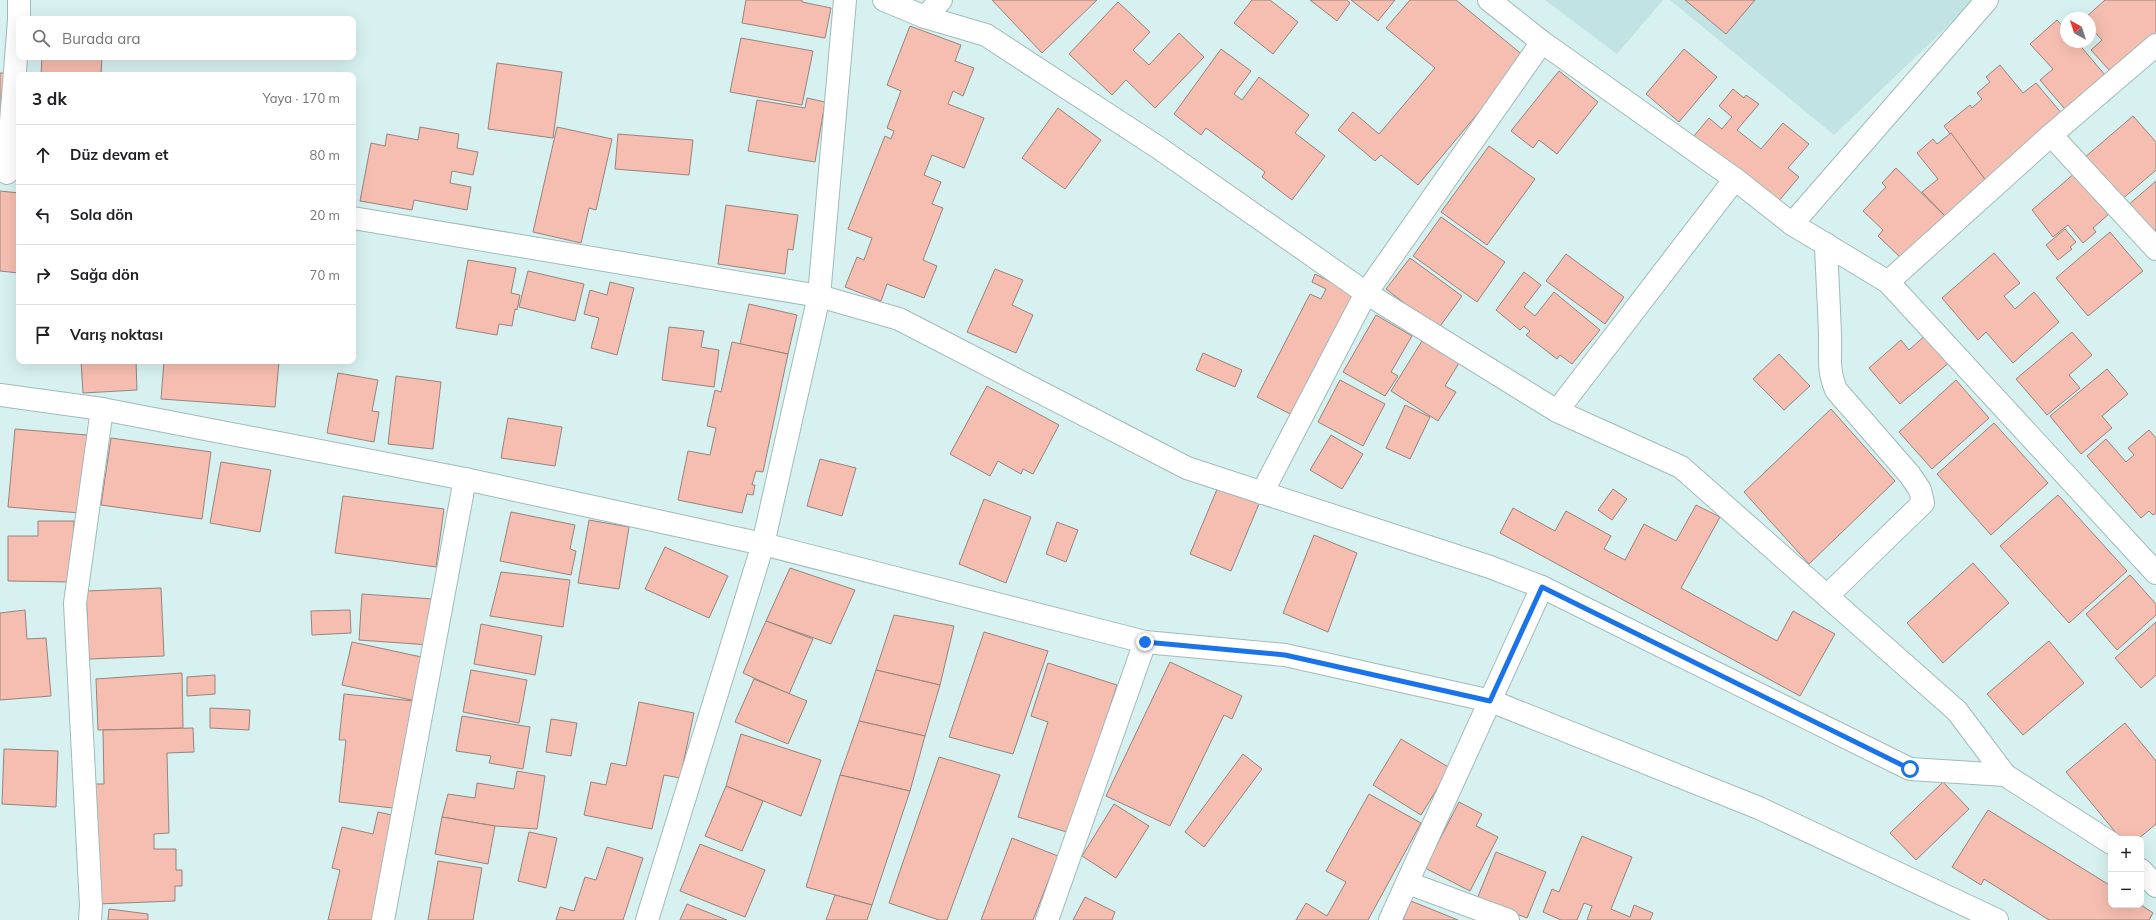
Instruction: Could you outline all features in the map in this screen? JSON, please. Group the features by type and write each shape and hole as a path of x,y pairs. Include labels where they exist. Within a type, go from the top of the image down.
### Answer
{"street":[{"path":"19,0 19,16"},
{"path":"647,920 763,544 819,296 845,0"},
{"path":"884,0 925,17 986,35 1158,148 1366,293 1557,411 1680,467 1957,711 2005,775 2108,841"},
{"path":"925,17 941,0"},
{"path":"1489,0 1542,42 1735,179 1792,224 1888,282 2156,573"},
{"path":"1792,224 1987,0"},
{"path":"1262,493 1366,293 1542,42"},
{"path":"1888,282 2051,135 2156,45"},
{"path":"9,173 16,60"},
{"path":"2051,135 2156,249"},
{"path":"1557,411 1735,179"},
{"path":"356,219 819,296 899,319 1187,468 1490,568 1542,587 1910,769 2005,775"},
{"path":"1826,244 1830,342 1829,369 1832,380 1836,390 1910,475 1920,490 1923,503 1917,511 1826,596"},
{"path":"0,395 102,409 465,479 763,544 1145,642 1285,655 1490,701 1759,808 1997,920"},
{"path":"90,920 91,906 75,603 102,409"},
{"path":"383,920 465,479"},
{"path":"1390,920 1542,587"},
{"path":"1047,920 1145,642"},
{"path":"2143,872 2156,886"},
{"path":"1408,883 1508,920"}],"shaded area":[{"path":"1545,0 1663,0 1617,54"},
{"path":"1670,0 1975,0 1834,135"}],"building":[{"path":"746,0 802,0 802,2 831,8 825,38 742,23"},
{"path":"992,0 1097,0 1042,53"},
{"path":"1252,0 1270,0 1298,22 1273,54 1234,23"},
{"path":"1310,0 1347,0 1350,3 1337,21"},
{"path":"1351,0 1395,0 1378,21"},
{"path":"1410,0 1456,0 1525,57 1418,185 1381,155 1375,161 1338,130 1353,112 1379,134 1435,68 1386,28"},
{"path":"1685,0 1755,0 1726,34"},
{"path":"2105,0 2156,0 2156,39 2070,115 2040,80 2053,69 2030,44 2057,20 2060,23 2060,48 2082,48 2105,75 2110,71 2091,50 2096,48 2096,45 2102,40 2096,34 2096,12 2092,12"},
{"path":"1118,2 1150,32 1133,50 1149,65 1179,33 1204,57 1155,108 1126,80 1112,95 1069,54"},
{"path":"910,26 961,45 955,61 974,68 963,96 953,91 948,104 984,118 964,168 932,155 924,175 941,182 932,204 943,208 923,260 937,266 924,298 887,284 881,301 845,287 857,257 864,260 872,238 848,229 885,136 891,139 894,131 887,128 901,91 887,85"},
{"path":"741,38 813,51 802,105 730,92"},
{"path":"1221,49 1251,71 1234,94 1242,100 1259,77 1309,115 1295,133 1325,156 1292,200 1262,177 1265,172 1206,128 1201,135 1174,114"},
{"path":"1684,49 1717,77 1679,122 1646,94"},
{"path":"42,60 102,60 101,72 41,72"},
{"path":"497,63 562,72 553,138 488,129"},
{"path":"2000,65 2023,93 2036,83 2063,115 1989,185 1944,126 1970,105 1972,108 1982,99 1977,93 1990,82 1986,77"},
{"path":"1559,71 1598,102 1557,154 1539,140 1533,148 1511,131"},
{"path":"0,73 7,73 0,148"},
{"path":"1733,89 1744,98 1746,95 1759,104 1737,130 1761,149 1783,123 1809,144 1788,168 1799,177 1778,202 1733,164 1730,166 1694,136 1709,118 1722,129 1732,117 1719,106"},
{"path":"807,98 825,102 815,162 748,151 757,100 805,108"},
{"path":"1058,108 1101,140 1065,189 1022,158"},
{"path":"2133,116 2156,142 2156,170 2120,201 2084,158"},
{"path":"420,127 459,134 457,148 478,152 473,175 452,171 450,183 471,187 467,210 414,200 412,210 360,201 371,143 385,146 387,134 418,140"},
{"path":"557,127 612,139 596,210 589,208 581,243 533,232"},
{"path":"1951,133 1989,185 1948,219 1922,192 1938,179 1917,153 1933,139 1937,144"},
{"path":"618,134 693,140 689,175 615,169"},
{"path":"1489,146 1535,179 1487,245 1441,212"},
{"path":"1896,168 1948,219 1901,258 1878,236 1883,230 1863,211 1886,187 1882,183"},
{"path":"2076,172 2110,213 2093,228 2096,232 2083,243 2068,225 2053,237 2032,210"},
{"path":"2156,181 2156,238 2127,206"},
{"path":"0,191 16,193 16,273 0,271"},
{"path":"726,205 798,215 793,250 788,249 785,274 718,264"},
{"path":"1441,217 1505,262 1477,302 1413,256"},
{"path":"2065,229 2076,242 2070,247 2072,249 2058,260 2046,245"},
{"path":"2110,232 2143,271 2088,316 2056,278"},
{"path":"1994,253 2020,283 2004,296 2015,309 2034,292 2059,322 2013,363 1986,332 1978,340 1942,298"},
{"path":"1566,254 1624,297 1605,324 1546,281"},
{"path":"1410,258 1462,296 1438,329 1386,289"},
{"path":"468,260 516,268 511,293 520,295 517,310 515,309 512,326 499,324 497,335 456,328"},
{"path":"995,269 1023,280 1012,305 1033,315 1016,353 967,332"},
{"path":"528,271 584,284 575,321 519,307"},
{"path":"1524,272 1541,285 1524,307 1535,316 1554,292 1600,330 1572,364 1560,355 1557,359 1526,335 1530,331 1524,326 1520,330 1496,310"},
{"path":"1315,274 1361,297 1304,421 1257,397 1310,294 1321,299 1326,289 1312,282"},
{"path":"610,282 634,288 617,355 591,348 599,318 584,314 590,290 607,295"},
{"path":"749,304 797,315 788,354 740,344"},
{"path":"1376,315 1412,336 1391,372 1398,376 1385,396 1343,372"},
{"path":"669,327 704,331 701,347 719,350 714,387 662,380"},
{"path":"2072,332 2092,355 2069,375 2080,388 2047,415 2016,379"},
{"path":"1928,333 1951,361 1900,404 1869,368 1901,340 1909,350"},
{"path":"1422,341 1459,363 1445,386 1456,392 1438,421 1391,391"},
{"path":"732,342 788,354 763,472 756,471 752,485 755,485 753,495 747,494 742,513 678,500 688,451 710,455 716,428 707,426 715,390 721,392"},
{"path":"1203,353 1242,370 1235,387 1196,370"},
{"path":"1779,354 1810,386 1784,410 1753,379"},
{"path":"81,364 136,364 137,390 83,393"},
{"path":"164,364 279,364 275,407 161,399"},
{"path":"2107,369 2128,394 2102,416 2112,428 2081,454 2050,416"},
{"path":"338,373 378,380 372,411 379,412 374,442 327,433"},
{"path":"396,376 441,382 433,449 388,444"},
{"path":"1340,380 1385,404 1363,446 1318,422"},
{"path":"1956,380 1989,418 1932,469 1899,432"},
{"path":"987,386 1059,425 1033,474 1023,469 1021,474 998,461 990,476 950,454"},
{"path":"1405,405 1430,417 1410,459 1386,448"},
{"path":"1831,409 1895,481 1809,564 1744,492"},
{"path":"508,418 562,427 555,466 501,458"},
{"path":"1994,423 2048,483 1991,535 1937,474"},
{"path":"15,429 87,435 80,513 8,507"},
{"path":"2149,430 2156,438 2156,513 2153,515 2149,511 2141,518 2087,456 2106,439 2126,462 2134,455 2128,448"},
{"path":"1331,435 1363,454 1342,489 1310,470"},
{"path":"111,438 211,452 202,519 101,505"},
{"path":"820,459 856,468 842,516 807,506"},
{"path":"221,462 271,470 260,532 210,523"},
{"path":"1218,487 1259,504 1231,571 1190,554"},
{"path":"1613,489 1627,499 1612,520 1598,510"},
{"path":"2058,495 2127,571 2069,623 2000,546"},
{"path":"343,496 444,509 436,567 335,553"},
{"path":"984,499 1031,517 1006,583 959,564"},
{"path":"1696,505 1720,517 1681,588 1777,641 1793,611 1835,634 1800,696 1500,533 1513,508 1555,531 1566,511 1611,536 1604,549 1625,560 1644,524 1676,541"},
{"path":"511,512 575,525 570,549 576,551 571,575 500,561"},
{"path":"589,520 629,527 619,589 578,583"},
{"path":"38,521 74,521 73,582 8,581 8,536 38,536"},
{"path":"1057,522 1078,530 1066,562 1046,554"},
{"path":"1314,535 1357,553 1328,632 1283,613"},
{"path":"665,547 728,576 709,618 645,589"},
{"path":"1973,563 2009,603 1943,663 1907,623"},
{"path":"790,568 855,590 831,644 766,621"},
{"path":"501,572 570,580 563,627 490,616"},
{"path":"2130,575 2156,604 2156,615 2117,650 2086,614"},
{"path":"161,588 164,656 89,659 86,591"},
{"path":"362,594 433,599 430,645 359,640"},
{"path":"25,610 27,639 46,638 51,696 0,700 0,613"},
{"path":"350,610 351,633 312,635 311,611"},
{"path":"894,615 954,626 940,685 876,670"},
{"path":"766,621 813,639 789,694 743,673"},
{"path":"2156,622 2156,675 2141,688 2115,658"},
{"path":"481,624 542,636 535,675 474,664"},
{"path":"984,632 1048,651 1013,754 949,737"},
{"path":"2049,641 2084,683 2023,735 1987,694"},
{"path":"352,642 426,658 416,701 342,685"},
{"path":"1170,662 1242,696 1232,719 1224,715 1170,826 1106,796"},
{"path":"1048,663 1117,685 1070,833 1018,817 1048,722 1031,716"},
{"path":"471,670 527,680 519,723 463,712"},
{"path":"876,670 940,685 925,736 859,721"},
{"path":"182,673 183,728 98,730 96,679"},
{"path":"215,675 215,694 187,696 187,677"},
{"path":"754,679 807,701 788,744 735,722"},
{"path":"344,694 414,701 402,809 339,802 346,740 339,740"},
{"path":"639,702 694,713 680,778 664,775 652,829 584,815 591,782 606,785 611,763 626,766"},
{"path":"210,708 250,710 249,730 210,728"},
{"path":"462,716 530,727 523,769 489,763 491,756 456,751"},
{"path":"551,719 577,723 571,756 546,752"},
{"path":"859,721 925,736 910,791 840,775"},
{"path":"2125,723 2156,761 2156,824 2142,836 2119,836 2066,772"},
{"path":"193,728 194,752 167,753 169,833 154,834 154,849 176,849 176,870 182,870 182,886 175,886 175,901 97,904 94,784 104,784 103,730"},
{"path":"741,734 821,760 801,816 726,786"},
{"path":"1401,739 1450,768 1421,815 1373,785"},
{"path":"4,749 58,751 56,807 2,804"},
{"path":"1243,754 1262,769 1204,847 1185,832"},
{"path":"939,757 1000,775 947,920 939,920 889,903"},
{"path":"517,771 545,776 537,829 495,826 442,817 448,794 475,798 477,783 514,789"},
{"path":"840,775 910,791 872,905 806,887"},
{"path":"1943,782 1969,809 1916,860 1890,833"},
{"path":"726,786 763,801 742,851 705,836"},
{"path":"1369,794 1421,823 1368,920 1296,920 1306,903 1327,916 1346,882 1326,871"},
{"path":"1459,802 1482,814 1476,826 1498,837 1470,891 1425,868"},
{"path":"1114,804 1149,826 1116,878 1082,856"},
{"path":"1988,810 2108,884 2108,908 2144,907 2153,913 2149,920 2049,920 1984,879 1981,885 1952,867"},
{"path":"378,812 401,817 377,920 328,920 340,870 332,868 342,827 373,834"},
{"path":"442,817 495,826 488,864 435,854"},
{"path":"529,832 557,838 546,888 518,881"},
{"path":"1582,836 1632,857 1611,909 1630,917 1634,905 1653,913 1650,920 1587,920 1592,906 1584,903 1577,920 1561,920 1543,912 1552,889 1559,892"},
{"path":"1012,838 1058,856 1033,920 981,920"},
{"path":"700,844 765,870 745,917 680,891"},
{"path":"607,847 643,858 623,920 556,920 560,907 574,911 585,877 596,880"},
{"path":"1496,852 1546,872 1527,918 1477,899"},
{"path":"438,861 482,868 473,920 428,920"},
{"path":"835,895 872,905 867,920 826,920"},
{"path":"1085,897 1115,912 1112,920 1073,920"},
{"path":"1411,901 1458,920 1403,920"},
{"path":"687,904 727,920 680,920"},
{"path":"109,909 148,914 148,920 108,920"}],"route":[{"path":"1145,642 1285,655 1490,701 1542,587 1910,769"}]}
